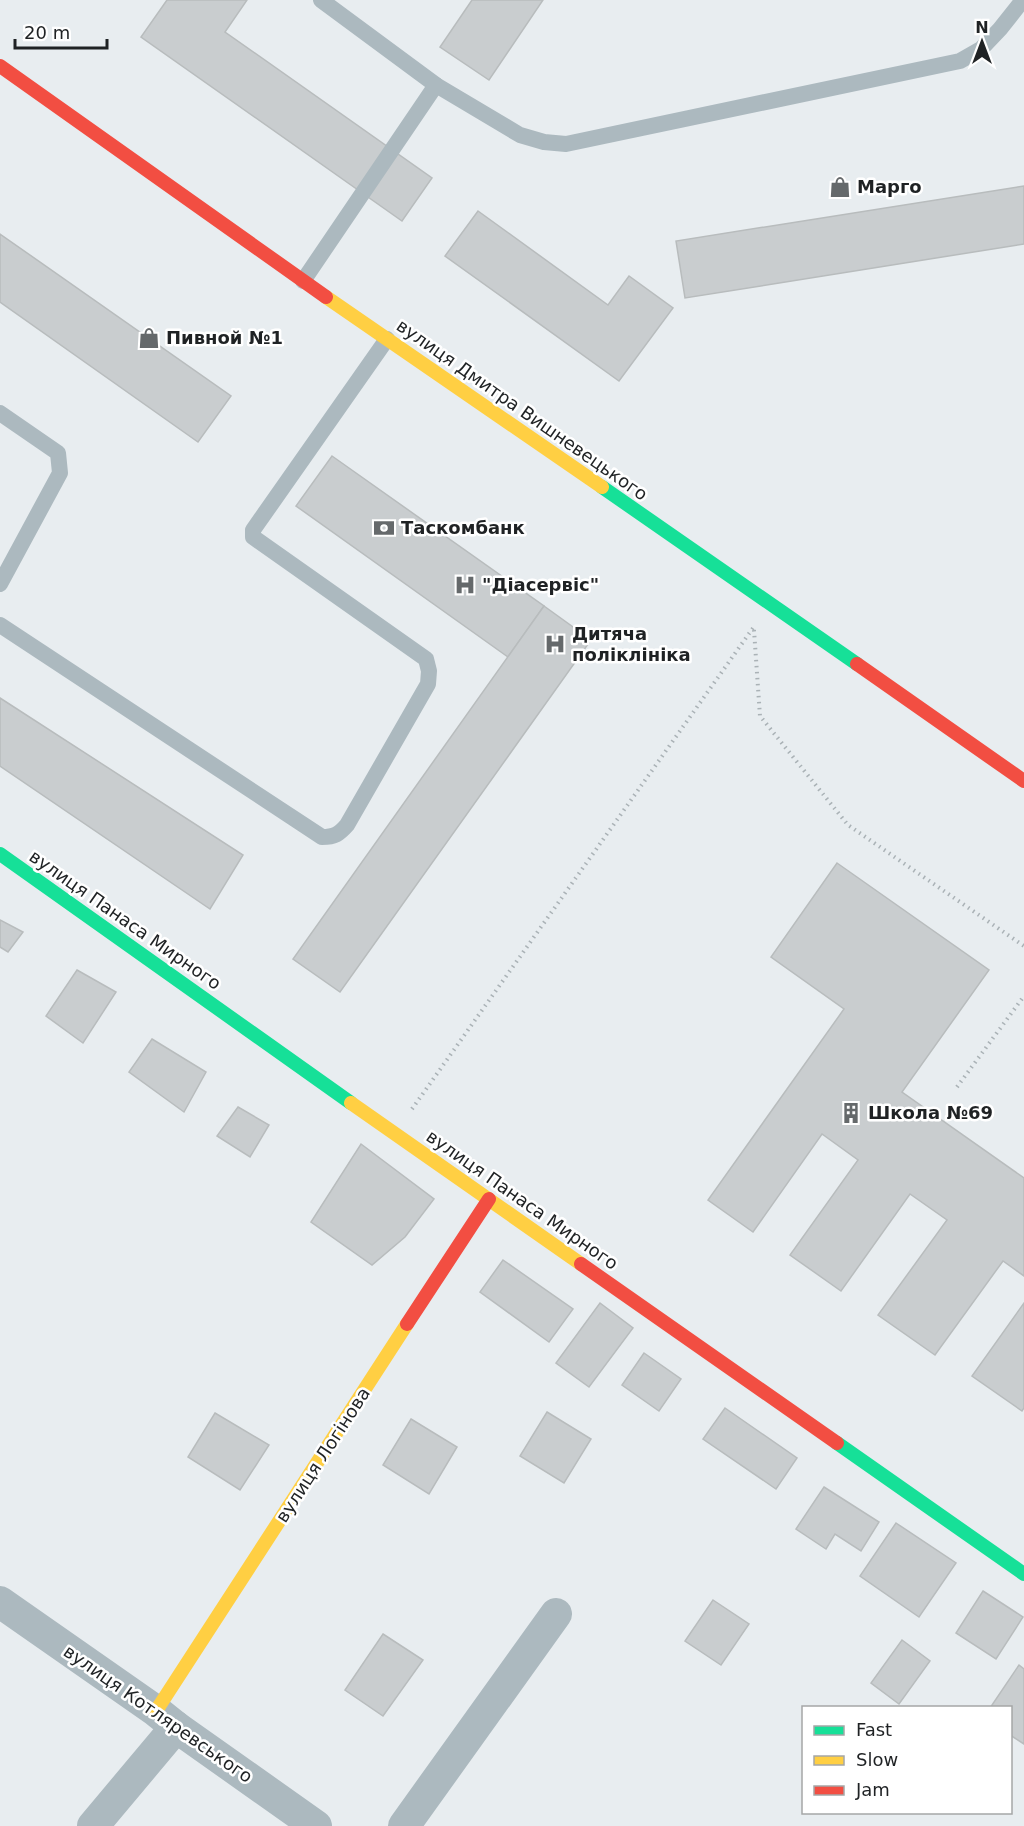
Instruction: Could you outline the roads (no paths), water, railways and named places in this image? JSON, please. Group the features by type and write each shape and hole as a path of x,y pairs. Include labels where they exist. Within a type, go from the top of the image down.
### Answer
{"street":[{"name":"вулиця Дмитра Вишневецького","path":"0,66 303,281 1024,781"},
{"name":"вулиця Панаса Мирного","path":"0,854 394,1134 1024,1574"},
{"name":"вулиця Логінова","path":"93,1826 166,1719 489,1199"},
{"name":"вулиця Котляревського","path":"0,1602 316,1826"},
{"path":"404,1826 556,1614"}],"lane":[{"path":"321,0 436,86 520,135 544,142 566,144 960,61 981,49 1023,0"},
{"path":"303,281 436,86"},
{"path":"0,625 322,837 335,836 346,825 428,684 429,671 426,659 253,537 253,530 387,339"},
{"path":"0,413 58,453 60,473 0,584"}],"place":[{"name":"Марго","path":"840,187"},
{"name":"Пивной №1","path":"149,338"},
{"name":"Таскомбанк","path":"384,528"},
{"name":"\"Діасервіс\"","path":"465,585"},
{"name":"Дитяча поліклініка","path":"555,644"},
{"name":"Школа №69","path":"851,1113"}]}
